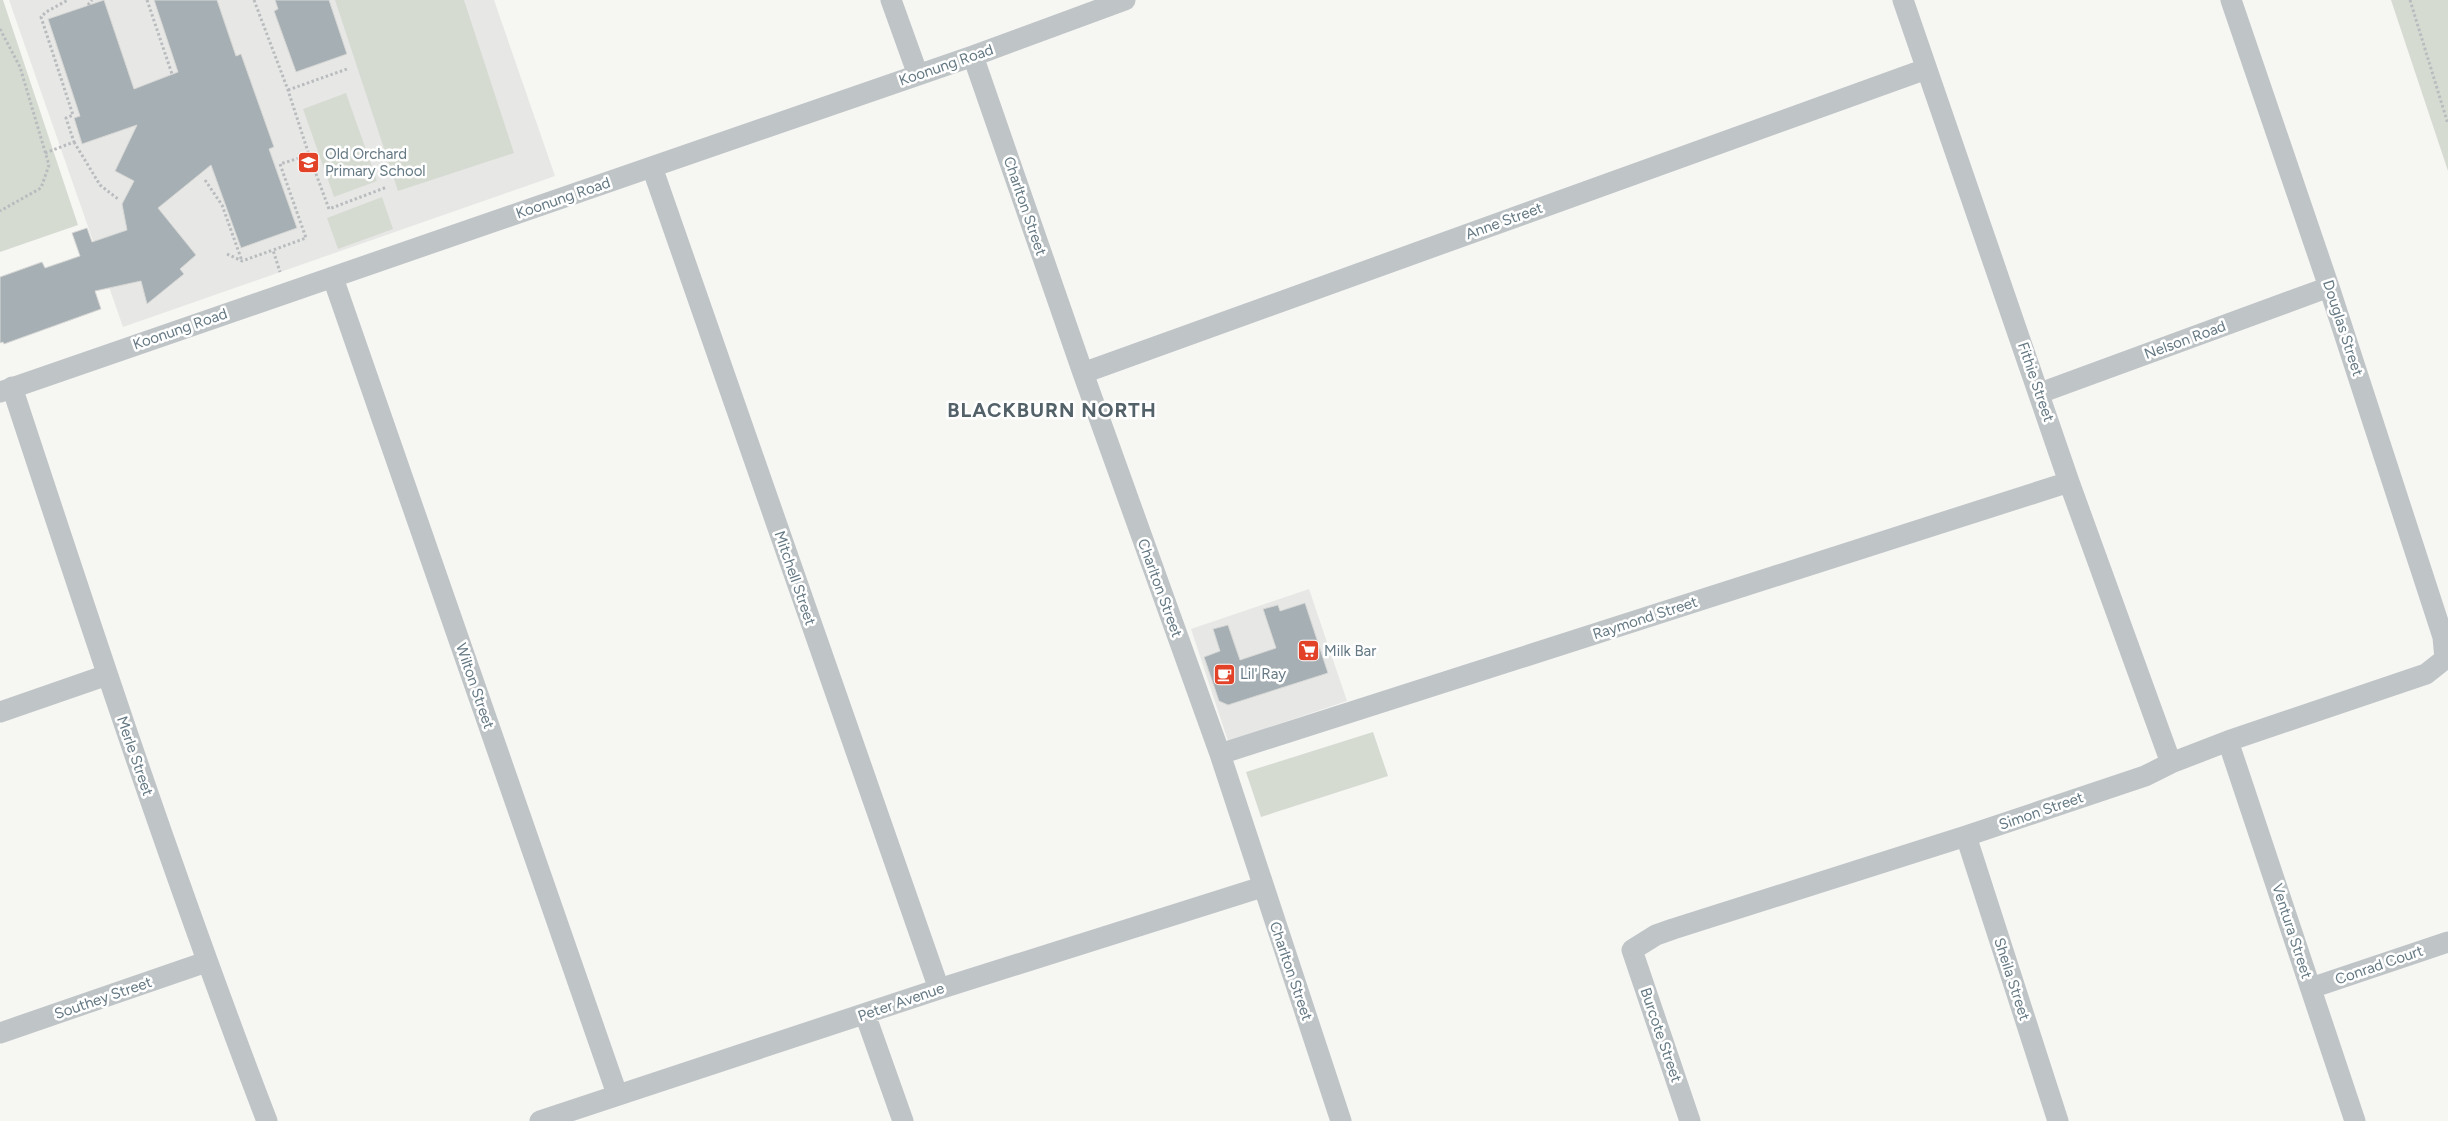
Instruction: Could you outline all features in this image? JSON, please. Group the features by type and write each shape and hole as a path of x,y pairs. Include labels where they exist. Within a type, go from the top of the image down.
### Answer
{"street":[{"path":"890,0 918,75"},
{"name":"Koonung Road","path":"6,390 973,56 1125,0"},
{"name":"Fithie Street","path":"1903,0 2040,393 2069,482 2171,763"},
{"name":"Douglas Street","path":"2231,0 2330,287 2443,637 2445,659"},
{"name":"Charlton Street","path":"973,56 1083,373 1220,754 1262,887 1341,1121"},
{"name":"Anne Street","path":"1083,373 1926,69"},
{"name":"Mitchell Street","path":"652,167 938,989"},
{"name":"Wilton Street","path":"333,278 617,1094"},
{"name":"Nelson Road","path":"2040,393 2330,287"},
{"name":"Merle Street","path":"6,390 206,962 267,1121"},
{"name":"Raymond Street","path":"1220,754 2069,482"},
{"name":"Simon Street","path":"1632,950 1656,935 1673,929 1966,836 2145,776 2171,763 2228,741 2426,674 2445,659"},
{"path":"0,712 107,675"},
{"name":"Ventura Street","path":"2228,741 2356,1121"},
{"name":"Sheila Street","path":"1966,836 2058,1121"},
{"name":"Peter Avenue","path":"540,1121 562,1118 617,1094 938,989 1262,887"},
{"name":"Conrad Court","path":"2311,988 2448,942"},
{"name":"Burcote Street","path":"1632,950 1690,1121"},
{"name":"Southey Street","path":"0,1033 206,962"},
{"path":"865,1014 903,1121"}],"path":[{"path":"68,0 46,12 41,17 73,115 66,118 74,142 100,185 118,199"},
{"path":"88,5 92,0"},
{"path":"147,0 172,74"},
{"path":"254,0 288,90 308,155 329,209 387,187"},
{"path":"2410,0 2448,124"},
{"path":"0,29 20,68 49,165 41,188 0,211"},
{"path":"288,90 347,68"},
{"path":"45,153 74,142"},
{"path":"227,254 242,261 306,238 280,164 308,155"},
{"path":"205,180 222,205 242,261"},
{"path":"273,250 280,272"}],"shaded area":[{"path":"0,0 3,0 78,225 0,252"},
{"name":"Old Orchard Primary School","path":"9,0 494,0 555,176 123,327"},
{"path":"335,0 464,0 514,153 398,191"},
{"path":"2391,0 2448,0 2448,171"},
{"path":"346,93 377,181 334,197 303,109"},
{"path":"382,197 393,229 338,249 327,218"},
{"path":"1309,589 1347,701 1228,741 1191,629"},
{"path":"1373,732 1388,776 1261,817 1246,772"}],"building":[{"path":"104,0 134,89 178,72 154,0 217,0 236,56 241,54 274,147 269,149 297,228 241,248 211,165 158,208 196,255 180,269 184,274 147,304 141,281 95,291 101,309 4,344 3,342 0,343 0,277 42,262 45,268 80,256 72,233 87,228 92,242 127,230 122,204 134,181 115,171 137,125 82,144 74,118 80,116 48,19"},
{"path":"275,0 329,0 347,54 296,72 274,11 278,9"},
{"path":"1305,603 1328,673 1228,705 1219,701 1204,657 1220,651 1213,629 1228,625 1240,660 1276,648 1263,609 1278,605 1280,611"}],"place":[{"name":"Old Orchard Primary School","path":"309,163"},
{"name":"Milk Bar","path":"1308,651"},
{"name":"Lil' Ray","path":"1224,674"}],"district":[{"name":"BLACKBURN NORTH","path":"1052,410"}]}
